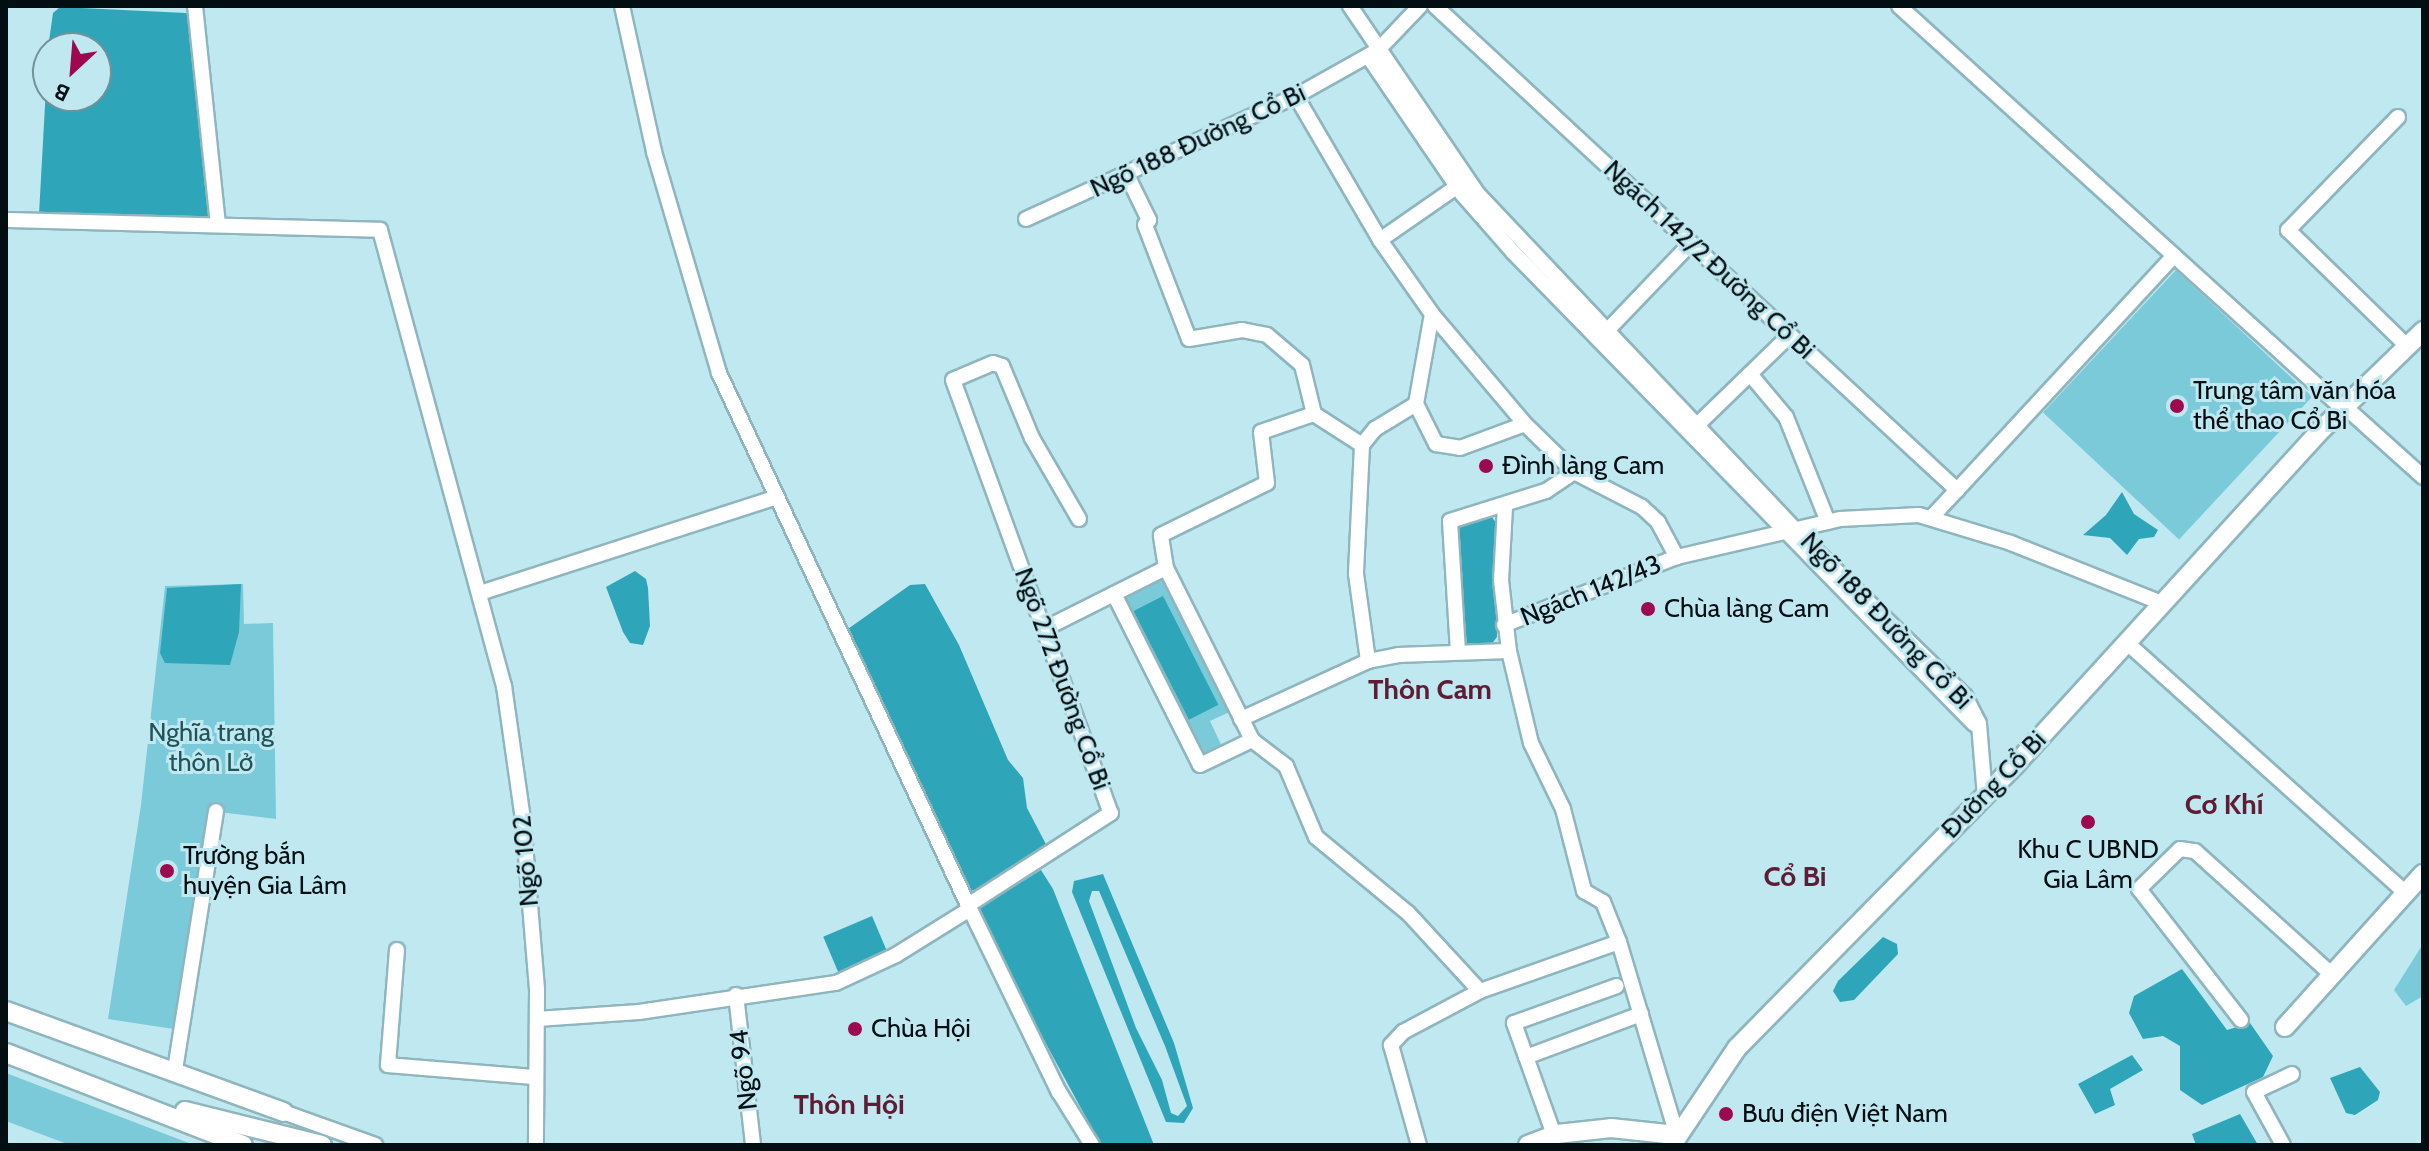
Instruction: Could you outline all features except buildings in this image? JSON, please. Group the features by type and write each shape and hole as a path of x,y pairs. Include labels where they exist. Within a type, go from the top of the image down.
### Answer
{"main road":[{"name":"Đường Cổ Bi","path":"1674,1140 1728,1057 1985,797 2343,407 2423,331"},
{"path":"2285,1027 2423,874"},
{"path":"6,1011 175,1070 283,1112"},
{"path":"6,1053 127,1097 243,1145"},
{"path":"127,1097 322,1145"},
{"path":"1528,1145 1554,1135 1624,1128 1674,1140"}],"street":[{"path":"6,220 218,225 195,6"},
{"path":"622,6 681,251 719,373 774,498 969,907 1059,1092 1092,1145"},
{"path":"1350,6 1373,53 1420,6"},
{"name":"Ngách 142/2 Đường Cổ Bi","path":"1435,6 1957,490"},
{"path":"1899,6 2423,477"},
{"name":"Ngõ 188 Đường Cổ Bi","path":"1026,219 1128,177 1296,96 1373,53 1462,184 1602,336 1789,530 1962,693 1976,713 1985,797"},
{"path":"1296,96 1380,240 1432,314 1525,424 1574,472 1642,507 1658,522 1677,557"},
{"path":"2398,117 2288,230 2407,346"},
{"path":"1128,177 1149,220 1145,225 1189,339 1242,330 1267,335 1302,365 1314,414 1362,445"},
{"path":"1380,240 1462,184"},
{"name":"Ngõ 102","path":"218,225 380,230 504,686 516,766 537,1019 533,1077 536,1145"},
{"path":"1602,336 1691,243"},
{"path":"1932,517 2174,256"},
{"path":"1432,314 1416,404 1436,444 1444,448 1460,448 1525,424"},
{"path":"1692,430 1790,335"},
{"name":"Ngõ 272 Đường Cổ Bi","path":"969,907 1111,813 953,380 996,363 1010,384 1032,438 1079,519"},
{"path":"1750,374 1786,417 1828,522"},
{"path":"1368,661 1356,574 1362,445 1375,429 1416,404"},
{"path":"1314,414 1261,432 1267,483 1161,535 1166,568 1252,740 1286,766 1325,848 1408,913 1480,991"},
{"path":"1458,652 1450,521 1505,507 1546,491 1574,472"},
{"path":"479,587 774,498"},
{"path":"1505,507 1501,580 1504,625 1531,743 1563,809 1584,891 1603,902 1619,942 1674,1140"},
{"name":"Ngách 142/43","path":"1504,625 1677,557 1828,522 1890,514 1932,517 2162,603"},
{"path":"1044,629 1166,568"},
{"path":"1114,594 1200,765 1252,740"},
{"path":"2126,642 2406,893"},
{"path":"1241,719 1368,661 1458,652 1509,651"},
{"path":"175,1070 216,811"},
{"path":"2241,1020 2139,889 2180,849 2195,851 2332,975"},
{"path":"537,1019 639,1012 736,995 836,983 896,955 969,907"},
{"path":"1419,1145 1391,1045 1403,1032 1480,991 1619,942"},
{"path":"397,950 388,1065 533,1077"},
{"path":"1554,1135 1514,1023 1617,986"},
{"name":"Ngõ 94","path":"736,995 753,1145"},
{"path":"1526,1057 1641,1014"},
{"path":"2283,1145 2254,1092 2292,1074"},
{"path":"283,1112 375,1145"}],"green space":[{"name":"Trung tâm văn hóa thể thao Cổ Bi","path":"2176,270 2312,397 2179,539 2043,413"},
{"path":"1166,568 1236,709 1210,721 1225,753 1200,765 1114,594"},
{"name":"Nghĩa trang thôn Lở","path":"243,584 244,624 273,623 276,819 219,812 180,1030 108,1019 141,805 165,586"},
{"path":"2423,944 2423,996 2406,1006 2394,990"},
{"path":"6,1073 194,1145 70,1145 6,1121"}],"shaded area":[{"path":"60,7 186,13 190,18 214,221 39,214 45,112 112,112 112,32 50,32 53,13"},
{"path":"2122,492 2134,514 2158,530 2154,537 2139,539 2127,555 2110,538 2083,535 2106,515"},
{"path":"1491,516 1497,524 1497,637 1490,646 1467,646 1457,526"},
{"path":"635,571 646,579 648,588 650,626 643,645 630,643 606,587"},
{"path":"241,584 239,632 230,665 165,663 160,653 167,588"},
{"path":"925,584 959,645 1008,760 1023,778 1027,808 1049,850 977,892 969,889 845,631 910,585"},
{"path":"1163,596 1218,705 1189,720 1134,611"},
{"path":"1041,870 1053,889 1154,1145 1101,1145 989,939 980,907"},
{"path":"1103,874 1174,1043 1193,1108 1184,1123 1166,1122 1072,892 1074,881","holes":["1092,891 1099,891 1187,1106 1178,1116 1171,1113 1162,1080 1136,1028 1089,901"]},
{"path":"872,916 888,954 839,974 823,937"},
{"path":"1883,937 1897,944 1898,954 1854,1000 1840,1002 1833,991 1838,981"},
{"path":"2182,969 2227,1030 2250,1023 2273,1056 2263,1077 2202,1105 2180,1090 2180,1046 2163,1036 2143,1039 2129,1013 2134,996"},
{"path":"2132,1055 2143,1070 2110,1089 2115,1105 2095,1114 2078,1084"},
{"path":"2360,1067 2380,1092 2378,1100 2355,1115 2346,1113 2330,1078"},
{"path":"2240,1114 2258,1145 2196,1145 2192,1134"}],"waterway":[{"path":"2253,1107 2274,1145"}],"place":[{"name":"Trung tâm văn hóa thể thao Cổ Bi","path":"2177,406"},
{"name":"Đình làng Cam","path":"1486,466"},
{"name":"Chùa làng Cam","path":"1648,609"},
{"name":"Khu C UBND Gia Lâm","path":"2088,822"},
{"name":"Trường bắn huyện Gia Lâm","path":"167,871"},
{"name":"Chùa Hội","path":"855,1029"},
{"name":"Bưu điện Việt Nam","path":"1726,1114"}],"district":[{"name":"Thôn Cam","path":"1430,689"},
{"name":"Cơ Khí","path":"2224,804"},
{"name":"Cổ Bi","path":"1795,876"},
{"name":"Thôn Hội","path":"849,1104"}]}
